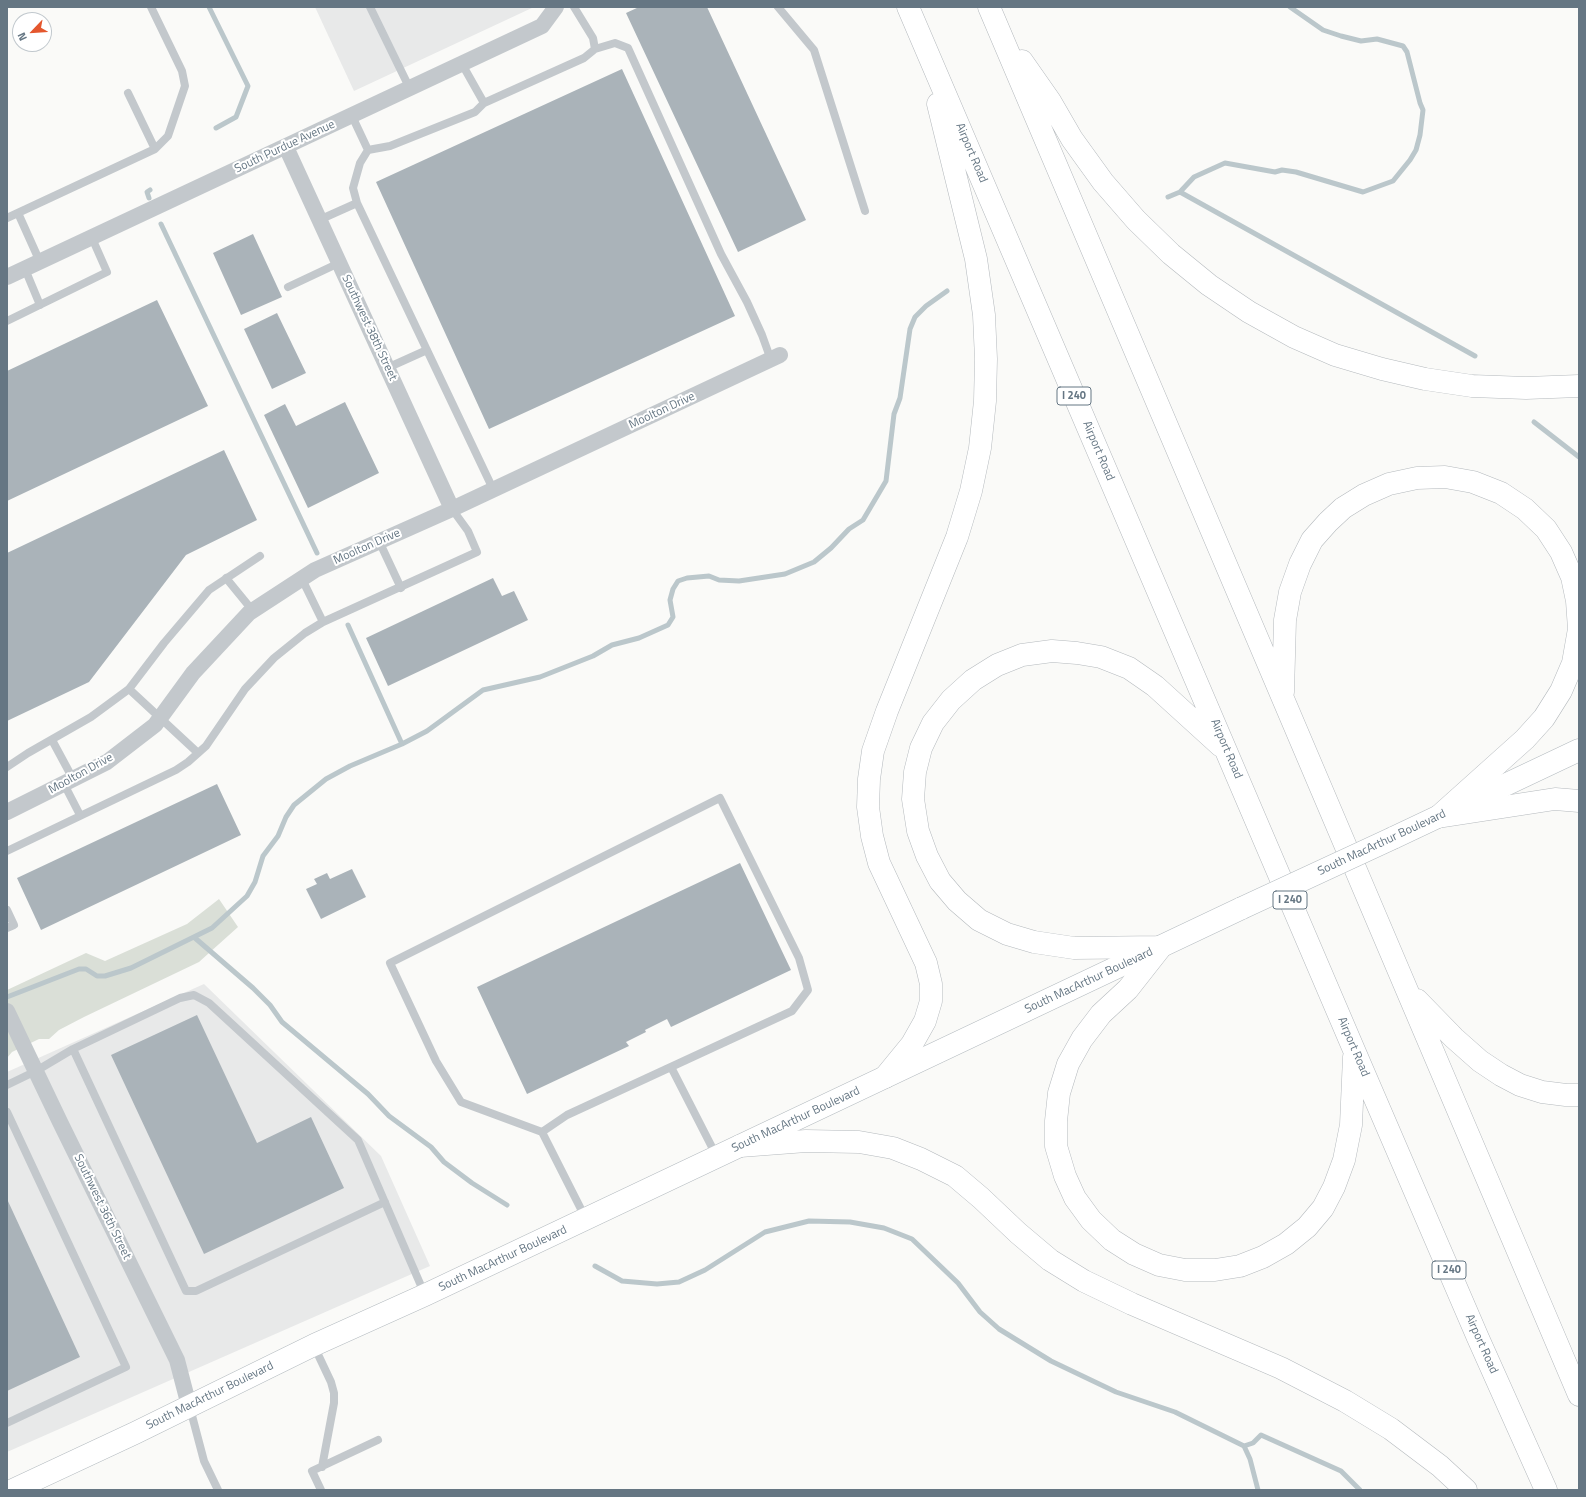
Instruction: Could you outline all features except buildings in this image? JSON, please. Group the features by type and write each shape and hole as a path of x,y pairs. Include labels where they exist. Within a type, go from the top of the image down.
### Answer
{"main road":[{"name":"Airport Road","path":"908,7 1354,1050 1478,1338 1546,1490"},
{"path":"993,17 1050,101 1072,139 1103,182 1136,220 1171,254 1209,285 1249,312 1294,337 1335,355 1382,369 1425,379 1472,386 1526,388 1579,386"},
{"path":"993,17 1579,1395"},
{"path":"885,1078 912,1044 925,1021 931,1001 931,984 926,963 886,880 872,836 868,807 873,751 887,711 957,537 971,491 980,448 985,401 986,359 984,315 976,259 922,41"},
{"path":"1283,699 1285,620 1290,592 1300,564 1312,540 1328,522 1344,508 1364,495 1388,484 1417,478 1445,477 1473,482 1501,493 1525,509 1546,529 1561,552 1572,577 1578,601 1579,629 1573,663 1561,691 1544,718 1530,734 1438,817"},
{"path":"1162,947 1074,948 1034,942 1007,934 978,920 957,901 940,881 927,856 918,831 913,799 915,772 921,748 933,723 951,700 973,680 997,665 1022,655 1052,651 1101,657 1129,668 1155,686 1226,751"},
{"name":"South MacArthur Boulevard","path":"13,1490 314,1345 425,1296 1242,908 1579,750"},
{"path":"1438,817 1555,799 1579,801"},
{"path":"1162,947 1128,990 1101,1014 1082,1039 1068,1064 1059,1093 1056,1120 1056,1146 1065,1176 1075,1198 1091,1220 1112,1240 1134,1254 1159,1264 1185,1270 1216,1270 1240,1266 1263,1257 1286,1244 1307,1227 1323,1208 1334,1187 1344,1160 1351,1125 1354,1050"},
{"path":"1408,990 1454,1038 1480,1061 1501,1075 1520,1085 1542,1092 1566,1096 1579,1095"},
{"path":"740,1146 806,1141 859,1142 893,1148 921,1159 955,1176 1050,1260 1084,1281 1132,1304 1281,1368 1345,1401 1391,1430 1440,1466 1466,1490"}],"street":[{"name":"South Purdue Avenue","path":"7,277 286,148 542,26 556,7"},
{"name":"Southwest 38th Street","path":"286,148 452,509"},
{"name":"Moolton Drive","path":"7,812 107,762 155,725 193,673 253,611 315,570 452,509 776,358"},
{"name":"Southwest 36th Street","path":"7,1010 177,1360 189,1406"}],"lane":[{"path":"7,218 155,149 168,136 185,86 182,72 151,7"},
{"path":"370,7 410,89"},
{"path":"574,7 593,38 595,49"},
{"path":"778,7 814,50 865,211"},
{"path":"493,489 357,203 353,188 360,163 368,150 390,146 475,112 484,103 584,58 595,49 615,43 628,48 721,254 747,302 762,335 776,358"},
{"path":"462,64 484,103"},
{"path":"128,93 155,149"},
{"path":"352,116 368,150"},
{"path":"319,220 357,203"},
{"path":"18,213 40,262"},
{"path":"7,321 107,272 92,238"},
{"path":"288,287 339,263"},
{"path":"24,269 40,305"},
{"path":"388,368 427,350"},
{"path":"7,851 176,770 206,746 245,689 269,664 305,633 324,622 477,552 468,531 452,509"},
{"path":"379,541 401,588"},
{"path":"7,767 91,717 129,689 164,643 209,590 260,556"},
{"path":"226,578 253,611"},
{"path":"302,579 324,622"},
{"path":"129,689 198,753"},
{"path":"52,740 80,815"},
{"path":"542,1132 567,1115 792,1011 808,990 799,958 720,798 390,963 436,1061 461,1102 542,1132 586,1220"},
{"path":"7,910 14,925 7,928"},
{"path":"7,1085 36,1071 73,1049 180,998 194,994 209,1003 358,1140 425,1296"},
{"path":"73,1049 186,1291 196,1291 385,1202"},
{"path":"671,1067 717,1157"},
{"path":"7,1112 126,1367 7,1423"},
{"path":"314,1345 331,1382 334,1393 334,1403 322,1467"},
{"path":"189,1406 204,1461 218,1490"},
{"path":"320,1490 312,1472 378,1440"}],"shaded area":[{"path":"315,7 534,7 354,91"},
{"path":"219,899 238,927 199,962 84,1017 59,1030 49,1039 39,1039 12,1052 7,1058 7,990 86,953 105,961 187,924"},
{"path":"204,984 381,1156 430,1266 7,1452 7,1072"}],"waterway":[{"path":"209,7 248,86 236,117 216,128"},
{"path":"1168,197 1180,192 1194,177 1225,163 1275,172 1282,170 1296,172 1363,192 1393,181 1410,160 1416,150 1420,135 1423,110 1407,52 1403,46 1377,39 1361,41 1323,30 1290,7"},
{"path":"149,198 147,192 150,190"},
{"path":"1180,192 1475,356"},
{"path":"161,224 317,553"},
{"path":"7,997 79,969 86,969 97,976 105,976 131,968 212,928 247,896 255,882 263,856 278,836 286,817 294,805 326,779 350,766 402,744 427,731 483,690 540,677 593,656 612,645 639,638 668,625 673,617 670,600 673,589 678,581 687,578 709,576 719,580 739,581 785,574 814,562 831,548 849,529 863,520 886,481 894,414 900,398 910,329 915,317 926,306 947,291"},
{"path":"1534,422 1579,457"},
{"path":"348,625 402,744"},
{"path":"195,938 253,988 270,1005 282,1022 368,1094 389,1116 431,1147 444,1162 472,1183 507,1205"},
{"path":"595,1266 622,1281 657,1284 679,1282 705,1270 765,1232 809,1221 850,1222 884,1228 912,1239 958,1283 980,1312 999,1329 1051,1361 1116,1392 1175,1412 1244,1446 1253,1443 1261,1435 1341,1471 1360,1490"},
{"path":"1244,1446 1250,1459 1258,1490"}]}
